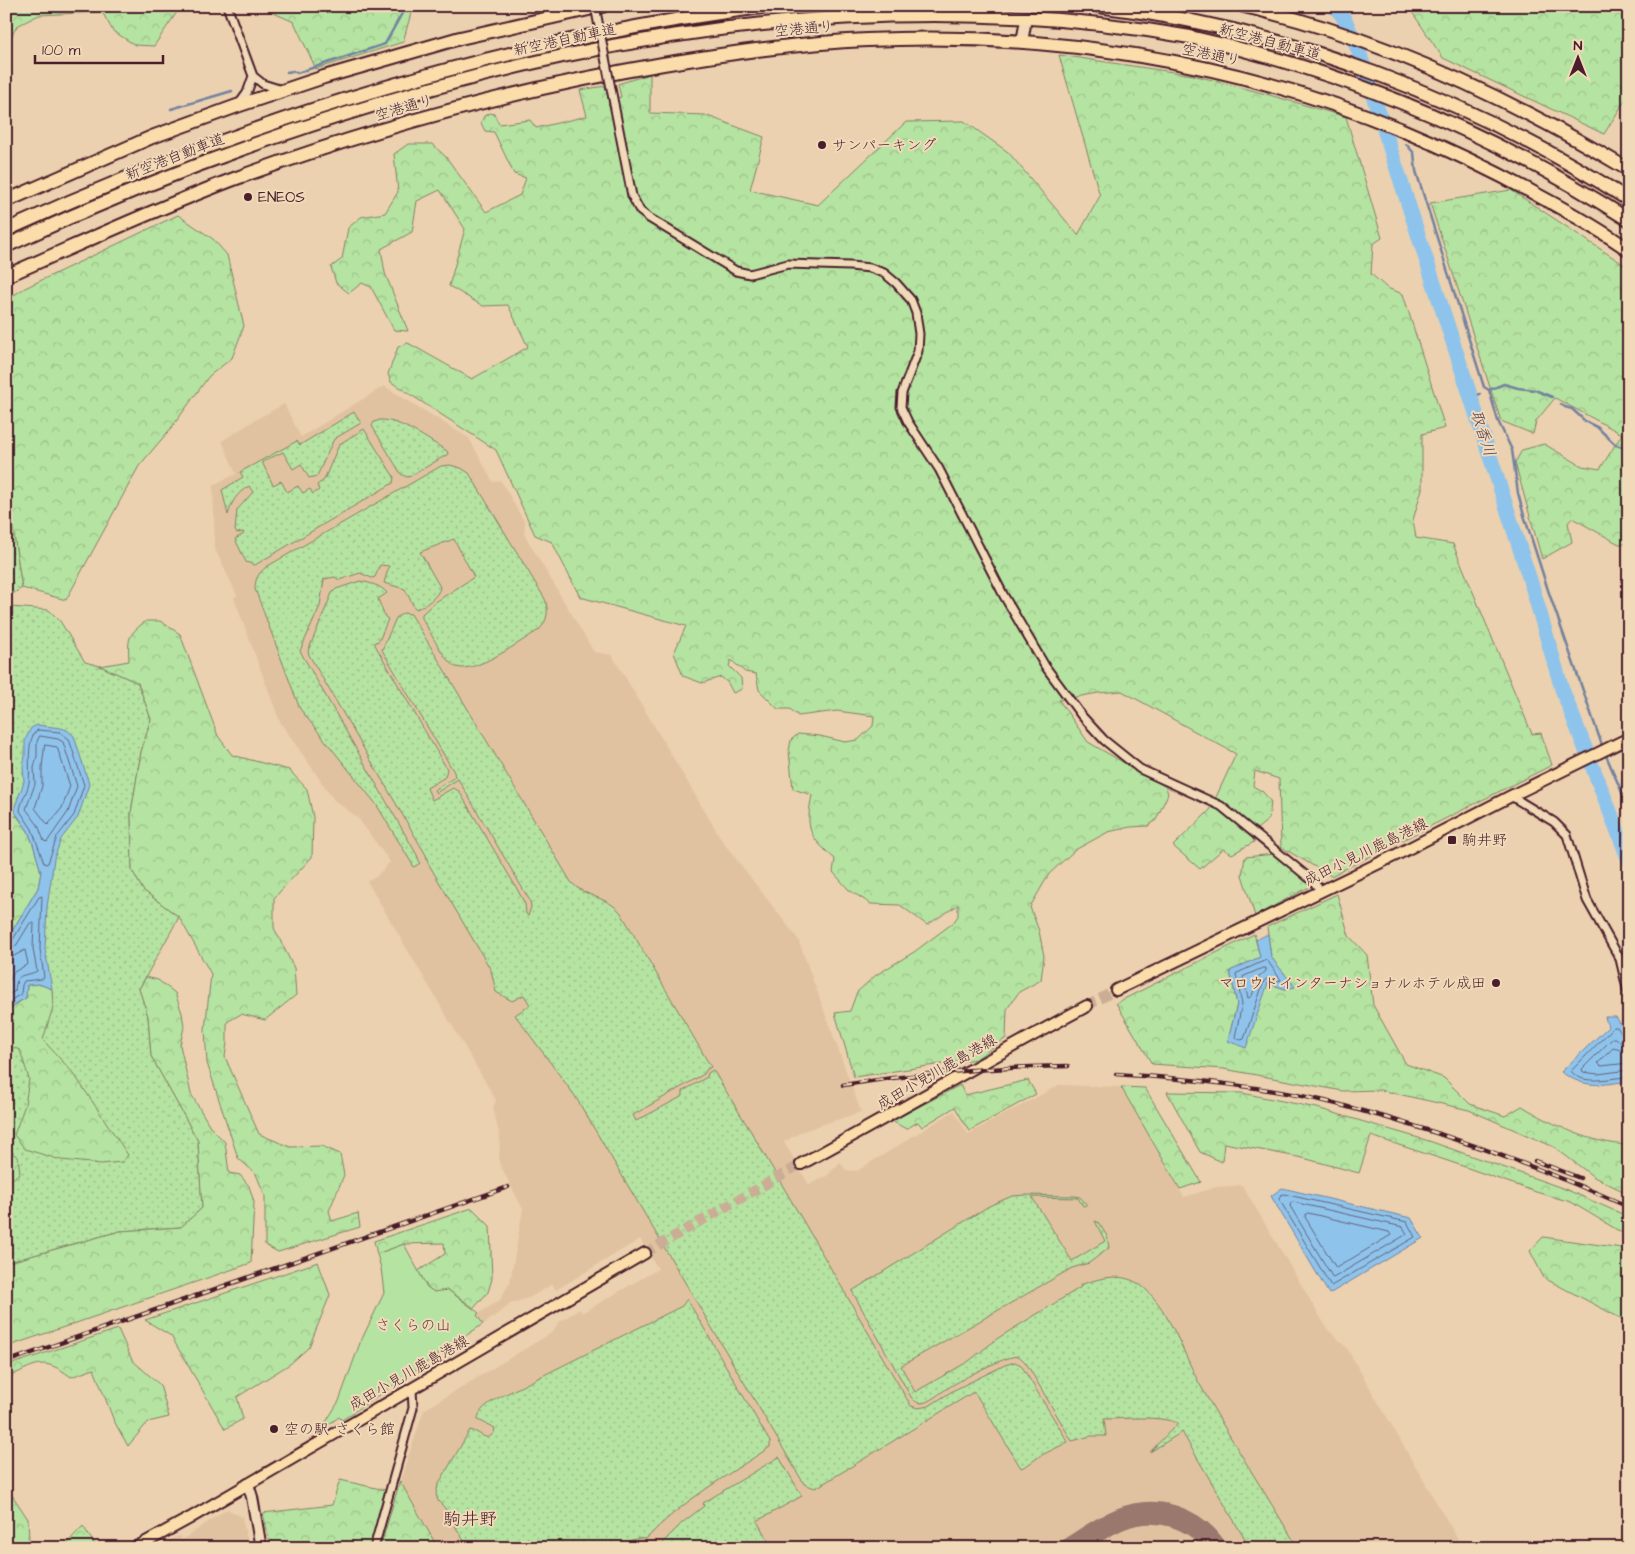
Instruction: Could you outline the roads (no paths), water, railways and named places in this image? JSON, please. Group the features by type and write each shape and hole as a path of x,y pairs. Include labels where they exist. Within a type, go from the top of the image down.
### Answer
{"highway":[{"path":"6,201 152,137 285,90 365,64 460,38 602,6"},
{"name":"新空港自動車道","path":"6,230 155,166 286,117 367,91 511,53 592,35 658,22 770,6"},
{"name":"新空港自動車道","path":"1098,6 1191,21 1356,66 1411,87 1482,119 1598,180 1629,200"},
{"path":"1244,6 1308,23 1399,54 1465,82 1576,138 1629,170"},
{"name":"新空港自動車道","path":"6,246 133,190 291,131 362,108 516,66 596,49 733,26 787,19 920,12 996,13 1061,18 1146,30 1197,39 1302,67 1352,83 1407,104 1494,143 1573,186 1629,220"},
{"name":"空港通り","path":"6,276 151,212 242,176 404,124 532,90 626,71 705,57 780,47 868,40 934,39 1022,42 1102,50 1205,69 1322,99 1459,153 1600,229 1629,250"}],"main road":[{"name":"成田小見川鹿島港線","path":"1116,990 1321,892 1629,738"},
{"name":"成田小見川鹿島港線","path":"801,1164 917,1101 1006,1049 1087,1006"},
{"name":"成田小見川鹿島港線","path":"135,1548 645,1253"}],"street":[{"path":"227,6 253,76 270,87 285,90"},
{"path":"595,6 632,196 640,211 736,271 744,274 788,264 842,265 870,268 884,273 896,283 911,300 916,313 919,334 918,351 902,393 901,407 911,428 939,469 1004,596 1045,666 1081,715 1104,740 1140,768 1221,806 1314,882 1321,892"},
{"path":"1022,42 1025,25"},
{"path":"237,106 247,93 253,76"},
{"path":"1511,796 1554,822 1567,835 1587,900 1620,959 1629,997"},
{"path":"374,1548 413,1408 412,1389"},
{"path":"248,1484 262,1548"}],"water":[{"path":"37,725 61,728 74,736 89,784 78,817 61,839 54,859 47,907 45,949 52,989 39,984 27,985 26,998 15,1004 6,1017 6,941 38,888 41,872 28,831 15,812 15,806 24,782 25,740 31,728"},
{"path":"1268,934 1271,957 1295,987 1285,989 1268,983 1246,1048 1228,1041 1237,1004 1230,971 1260,957 1256,940"},
{"path":"1605,1017 1616,1017 1627,1034 1629,1081 1593,1084 1578,1081 1561,1072 1608,1027"},
{"path":"1282,1188 1411,1218 1423,1238 1329,1294 1271,1196"}],"waterway":[{"path":"287,72 293,71 297,73 385,44 406,6"},
{"name":"取香川","path":"1335,6 1345,20 1359,52 1532,586 1562,689 1629,860"},
{"path":"171,109 232,91"},
{"path":"1406,144 1414,153 1416,171 1484,387 1489,390 1498,421 1512,450 1518,493 1523,512 1603,748"},
{"path":"1489,390 1504,384 1535,390 1552,397"},
{"path":"1471,397 1480,394"},
{"path":"1561,404 1572,409 1585,421 1597,427 1616,445 1629,449"},
{"path":"1605,753 1629,809"}],"tunnel":[{"path":"1025,25 1029,6"},
{"path":"1087,1006 1116,990"},
{"path":"645,1253 801,1164"}],"railway":[{"path":"843,1085 955,1071 1068,1066"},
{"path":"1116,1074 1227,1084 1282,1092 1337,1104 1411,1125 1485,1150 1629,1207"},
{"path":"1535,1161 1580,1178"},
{"path":"6,1362 508,1187"}],"place":[{"name":"サンパーキング","path":"822,145"},
{"name":"ENEOS","path":"248,197"},
{"name":"駒井野","path":"1452,840"},
{"name":"マロウドインターナショナルホテル成田","path":"1496,983"},
{"name":"空の駅 さくら館","path":"274,1429"}],"district":[{"name":"駒井野","path":"470,1519"}],"park label":[{"name":"さくらの山","path":"413,1325"}]}
